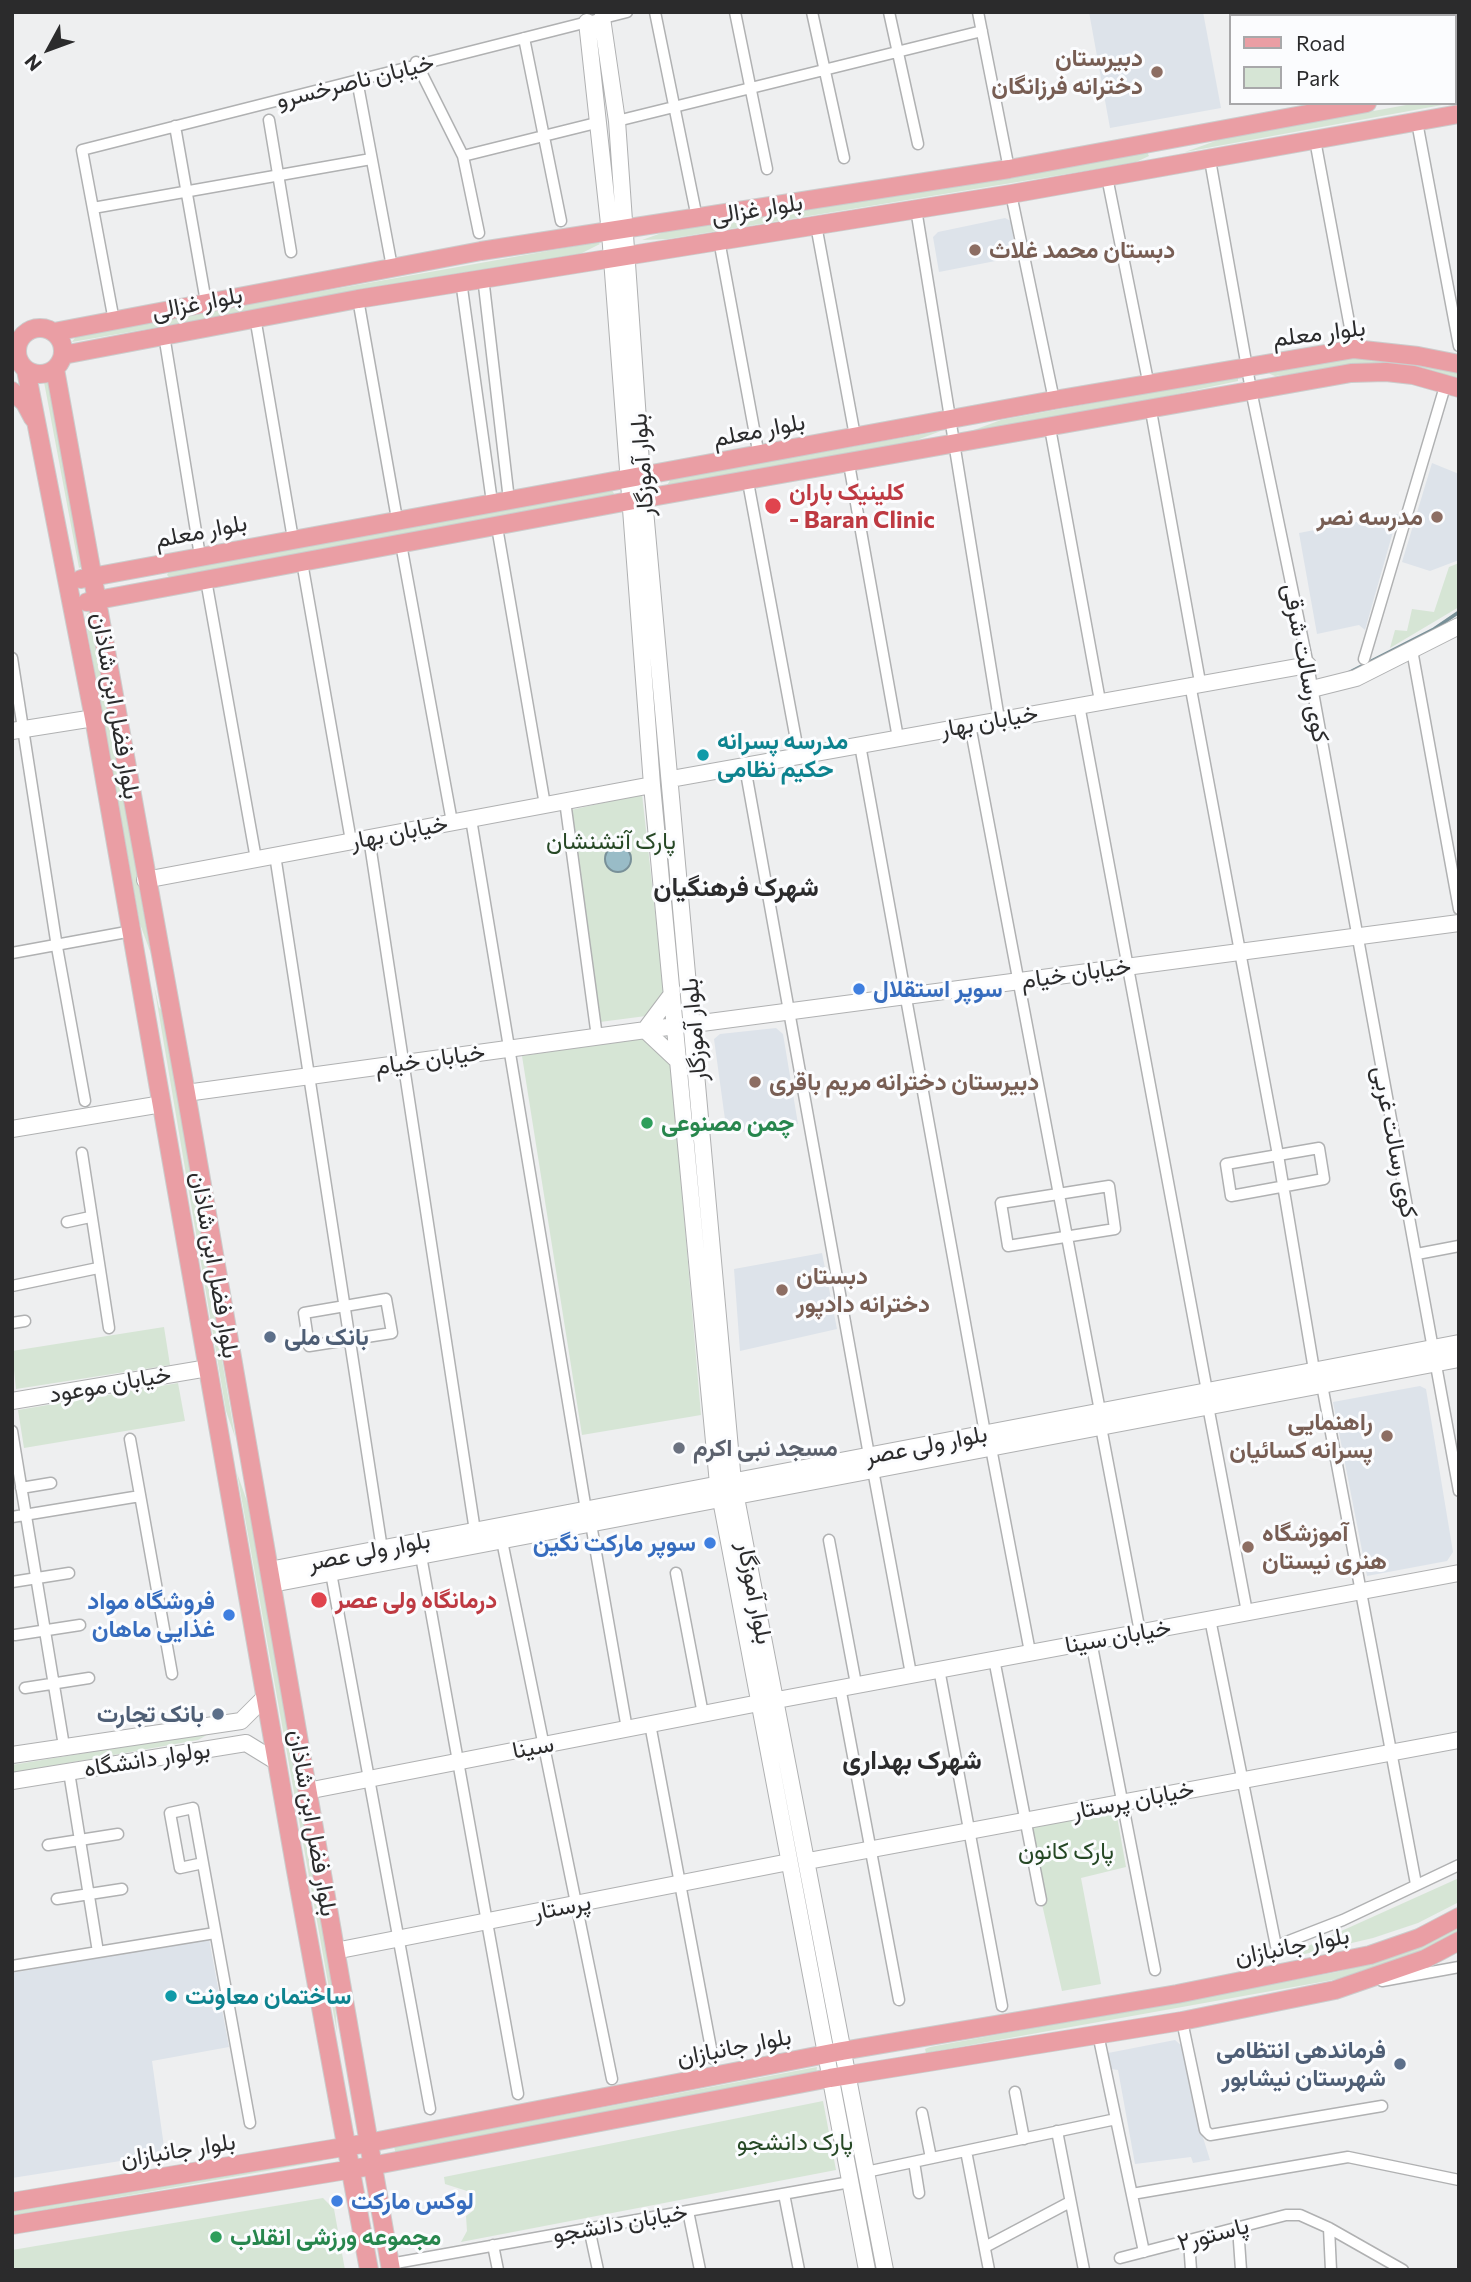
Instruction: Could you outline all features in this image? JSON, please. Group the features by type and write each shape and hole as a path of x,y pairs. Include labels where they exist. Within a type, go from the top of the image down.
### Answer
{"main road":[{"name":"بلوار آموزگار","path":"595,20 617,121 618,232 635,478 671,779 694,1024 705,1258"},
{"name":"بلوار آموزگار","path":"595,20 600,122 618,232"},
{"name":"بلوار غزالی","path":"54,332 392,267 1009,169 1357,105"},
{"name":"بلوار غزالی","path":"59,362 164,335 255,317 483,277 1011,194 1459,114"},
{"path":"1165,142 1169,166"},
{"path":"36,328 54,332 62,345 59,362 41,374 20,368 15,346 28,331 36,328"},
{"name":"بلوار معلم","path":"69,581 1054,400 1149,386 1354,349 1418,356 1459,364"},
{"name":"بلوار فضل ابن شاذان","path":"59,362 96,601 186,1093 390,2267"},
{"name":"بلوار فضل ابن شاذان","path":"20,368 40,432 69,581 265,1697 369,2270"},
{"name":"بلوار معلم","path":"73,605 637,500 1151,411 1351,373 1386,372 1453,385"},
{"path":"12,391 25,403 40,432"},
{"name":"بلوار آموزگار","path":"637,500 652,785 678,1061 705,1258 727,1490 738,1548 759,1703 789,1862 834,2053"},
{"path":"162,563 165,588"},
{"path":"1312,689 1356,678 1459,626"},
{"name":"خیابان بهار","path":"671,779 1195,683 1308,665"},
{"path":"18,730 94,718"},
{"name":"خیابان بهار","path":"145,880 652,785"},
{"path":"663,901 682,900"},
{"name":"خیابان خیام","path":"694,1024 1459,923"},
{"path":"140,979 163,973"},
{"path":"672,994 645,1030 678,1061"},
{"name":"خیابان خیام","path":"186,1093 675,1026"},
{"path":"12,1129 162,1104"},
{"name":"بلوار ولی عصر","path":"321,1571 382,1549 475,1531 588,1517 1434,1356 1459,1343"},
{"name":"بلوار ولی عصر","path":"1434,1356 1459,1359"},
{"name":"خیابان موعود","path":"12,1401 208,1368"},
{"path":"224,1463 249,1458"},
{"name":"بلوار ولی عصر","path":"270,1577 421,1556 502,1541 588,1517"},
{"name":"بلوار آموزگار","path":"738,1548 777,1700 808,1861 838,2076"},
{"name":"خیابان سینا","path":"777,1700 1459,1573"},
{"name":"بولوار دانشگاه","path":"12,1755 241,1721 265,1697"},
{"name":"سینا","path":"307,1791 759,1703"},
{"name":"خیابان پرستار","path":"808,1861 1459,1740"},
{"name":"بولوار دانشگاه","path":"12,1781 246,1743 277,1762"},
{"name":"پرستار","path":"335,1951 789,1862"},
{"name":"بلوار جانبازان","path":"12,2202 348,2147 834,2053 1177,1994 1370,1955 1419,1938 1459,1917"},
{"name":"بلوار جانبازان","path":"12,2225 371,2166 838,2076 1182,2021 1335,1990 1425,1959 1459,1941"},
{"path":"922,2038 918,2051 927,2062"},
{"path":"332,2070 353,2066"},
{"path":"838,2076 866,2172 885,2270"},
{"path":"838,2076 850,2182 867,2270"}],"street":[{"name":"خیابان ناصرخسرو","path":"93,208 82,149 627,12"},
{"path":"655,12 697,218"},
{"path":"735,12 767,169"},
{"path":"812,12 844,158"},
{"path":"889,12 918,144"},
{"path":"978,12 1009,169"},
{"path":"617,121 982,31"},
{"path":"524,38 561,221"},
{"path":"417,64 463,156 479,233"},
{"path":"357,80 392,267"},
{"path":"269,120 291,252"},
{"path":"463,156 600,122"},
{"path":"1417,122 1459,346"},
{"path":"175,126 206,302"},
{"path":"1315,140 1354,349"},
{"path":"114,321 93,208 371,159"},
{"name":"کوی رسالت شرقی","path":"1210,160 1251,390 1308,665 1356,936"},
{"path":"1107,177 1149,386"},
{"path":"1011,194 1054,400"},
{"path":"915,209 952,419 953,445 975,589 999,719"},
{"path":"816,225 855,436"},
{"path":"719,240 759,456"},
{"path":"483,277 495,384 501,501"},
{"path":"461,281 501,501"},
{"path":"358,299 397,519"},
{"path":"255,317 293,539"},
{"path":"164,335 200,556"},
{"path":"1364,659 1453,385"},
{"path":"1151,411 1175,547 1214,818 1238,952 1416,1884"},
{"path":"1050,428 1100,701"},
{"path":"849,464 898,738"},
{"path":"748,482 799,756"},
{"path":"497,527 545,805"},
{"path":"401,544 452,822"},
{"path":"302,562 351,841"},
{"path":"206,580 257,859"},
{"path":"1412,650 1459,909"},
{"path":"12,659 18,730 85,1101"},
{"path":"1079,705 1247,1612"},
{"path":"970,725 1061,1194 1140,1632"},
{"path":"860,745 988,1440 1030,1652"},
{"path":"745,767 911,1674"},
{"path":"565,801 597,1037"},
{"path":"471,819 588,1517 627,1729"},
{"path":"369,838 438,1305 475,1531"},
{"path":"275,855 382,1549"},
{"path":"12,953 57,947 132,931"},
{"name":"کوی رسالت غربی","path":"1356,936 1459,1491"},
{"path":"1319,1148 1324,1180 1283,1187 1231,1196 1226,1164 1319,1148"},
{"path":"82,1153 109,1328"},
{"path":"1108,1186 1115,1229 1069,1237 1008,1247 1001,1203 1108,1186"},
{"path":"67,1222 90,1217"},
{"path":"1417,1254 1459,1246"},
{"path":"12,1286 98,1268"},
{"path":"386,1299 392,1333 351,1339 309,1346 304,1313 386,1299"},
{"path":"12,1323 25,1321"},
{"path":"12,1431 18,1482 64,1746"},
{"path":"130,1439 172,1674"},
{"path":"18,1482 51,1483"},
{"path":"12,1517 140,1496"},
{"path":"829,1540 848,1686 855,1768 899,2000"},
{"path":"502,1541 546,1745 612,2079"},
{"path":"421,1556 518,2094"},
{"path":"321,1571 350,1676 430,2109"},
{"path":"12,1582 69,1573"},
{"path":"676,1573 703,1714"},
{"path":"1210,1619 1276,1946 1343,1920 1459,1865"},
{"path":"15,1636 80,1625"},
{"path":"1091,1641 1155,1970"},
{"path":"994,1659 1041,1899"},
{"path":"939,1669 1002,2006"},
{"path":"25,1688 89,1678"},
{"path":"650,1724 713,2059"},
{"path":"69,1772 98,1952"},
{"path":"203,1863 180,1868 170,1813 193,1808 203,1863 215,1933 250,2123"},
{"path":"48,1845 118,1834"},
{"path":"57,1899 122,1889"},
{"path":"12,1966 215,1933"},
{"path":"1335,1990 1459,1967"},
{"path":"1182,2021 1205,2130 1210,2135 1382,2106"},
{"name":"پاستور۲","path":"1098,2034 1144,2252 1286,2215 1300,2216 1329,2228 1404,2270"},
{"path":"1015,2092 1024,2139"},
{"path":"922,2113 931,2158"},
{"path":"866,2172 1116,2119"},
{"path":"1058,2132 1084,2270"},
{"path":"966,2151 985,2247 986,2269"},
{"path":"1132,2194 1348,2157 1459,2180"},
{"path":"914,2162 919,2193"},
{"name":"خیابان دانشجو","path":"390,2267 494,2245 850,2182"},
{"path":"784,2194 799,2270"},
{"path":"985,2247 1070,2202"},
{"path":"688,2211 701,2270"},
{"path":"1238,2227 1241,2270"},
{"path":"589,2228 598,2270"},
{"path":"1329,2228 1331,2270"},
{"path":"1189,2241 1191,2270"},
{"path":"494,2245 498,2270"},
{"path":"1120,2258 1144,2252"}],"shaded area":[{"name":"دبیرستان دخترانه فرزانگان","path":"1089,12 1203,12 1221,108 1110,128"},
{"name":"دبستان محمد غلاث","path":"1005,218 1011,221 1016,257 939,272 933,237 938,232"},
{"name":"مدرسه نصر","path":"1432,463 1459,474 1459,560 1430,571 1402,562"},
{"path":"1398,514 1365,630 1359,625 1317,634 1299,533"},
{"name":"دبیرستان دخترانه مریم باقری","path":"776,1028 783,1034 798,1124 727,1134 714,1039 720,1034"},
{"name":"دبستان دخترانه دادپور","path":"822,1253 837,1329 740,1351 734,1269"},
{"path":"1420,1386 1426,1389 1453,1552 1447,1561 1367,1576 1333,1402"},
{"path":"209,1939 229,2047 152,2061 165,2154 12,2178 12,1973"},
{"path":"1175,2040 1182,2046 1196,2115 1210,2160 1193,2163 1191,2157 1135,2164 1118,2070 1111,2069 1108,2053"}],"green space":[{"path":"1284,12 1437,12 1436,14"},
{"path":"1406,105 1442,105 1185,152 1221,139"},
{"path":"1147,152 1149,156 1134,163 668,239 642,240 670,230"},
{"path":"598,242 600,244 580,254 72,342 77,335"},
{"path":"1355,357 1396,358 1459,372 1459,379 1411,366 1375,364 1275,376 1269,372"},
{"path":"1238,378 1238,381 1125,405 971,431 1001,420"},
{"path":"44,382 49,382 83,566 79,568"},
{"path":"941,431 906,444 667,485 671,479"},
{"path":"611,489 615,495 170,578 167,575 169,571"},
{"path":"1459,563 1459,607 1390,648 1395,630 1407,631 1412,609 1434,612 1449,567"},
{"path":"88,612 91,613 151,954 140,924 85,618"},
{"name":"پارک آتشنشان","path":"642,794 664,992 646,1016 600,1022 571,810"},
{"path":"154,985 159,1007 164,1014 235,1437 226,1411"},
{"path":"644,1037 671,1063 701,1415 582,1435 522,1056"},
{"path":"164,1327 170,1365 16,1389 12,1351"},
{"path":"178,1383 185,1421 24,1448 18,1410"},
{"path":"237,1473 248,1504 335,2002 337,2033"},
{"path":"212,1732 198,1740 12,1773 12,1765"},
{"name":"پارک کانون","path":"1116,1811 1126,1867 1081,1878 1101,1984 1062,1991 1041,1900 1030,1826"},
{"path":"1459,1878 1459,1902 1418,1923 1373,1938 1292,1957 1288,1955"},
{"path":"1459,1924 1459,1932 1425,1950 1338,1979 926,2053 925,2049 1337,1972 1395,1955"},
{"path":"817,2067 816,2074 396,2154 394,2147"},
{"name":"پارک دانشجو","path":"823,2101 836,2170 461,2242 467,2231 466,2216 474,2210 467,2191 445,2184 444,2177"},
{"path":"319,2158 323,2161 12,2216 12,2211"},
{"name":"مجموعه ورزشی انقلاب","path":"323,2198 334,2209 345,2270 12,2270 12,2250"}],"water":[{"path":"618,846 627,850 631,859 627,868 618,872 609,868 605,859 609,850"}],"waterway":[{"path":"1348,673 1434,629 1459,612"}],"place":[{"name":"دبیرستان دخترانه فرزانگان","path":"1157,72"},
{"name":"دبستان محمد غلاث","path":"975,250"},
{"name":"کلینیک باران - Baran Clinic","path":"773,506"},
{"name":"مدرسه نصر","path":"1437,517"},
{"name":"مدرسه پسرانه حکیم نظامی","path":"703,755"},
{"name":"سوپر استقلال","path":"859,989"},
{"name":"دبیرستان دخترانه مریم باقری","path":"755,1082"},
{"name":"چمن مصنوعی","path":"647,1123"},
{"name":"دبستان دخترانه دادپور","path":"782,1290"},
{"name":"بانک ملی","path":"270,1337"},
{"name":"راهنمایی پسرانه کسائیان","path":"1387,1436"},
{"name":"مسجد نبی اکرم","path":"679,1448"},
{"name":"سوپر مارکت نگین","path":"710,1543"},
{"name":"آموزشگاه هنری نیستان","path":"1248,1547"},
{"name":"درمانگاه ولی عصر","path":"319,1600"},
{"name":"فروشگاه مواد غذایی ماهان","path":"229,1615"},
{"name":"بانک تجارت","path":"218,1714"},
{"name":"ساختمان معاونت","path":"171,1996"},
{"name":"فرماندهی انتظامی شهرستان نیشابور","path":"1400,2064"},
{"name":"لوکس مارکت","path":"337,2201"},
{"name":"مجموعه ورزشی انقلاب","path":"216,2237"}],"district":[{"name":"شهرک فرهنگیان","path":"736,887"},
{"name":"شهرک بهداری","path":"912,1760"}]}
